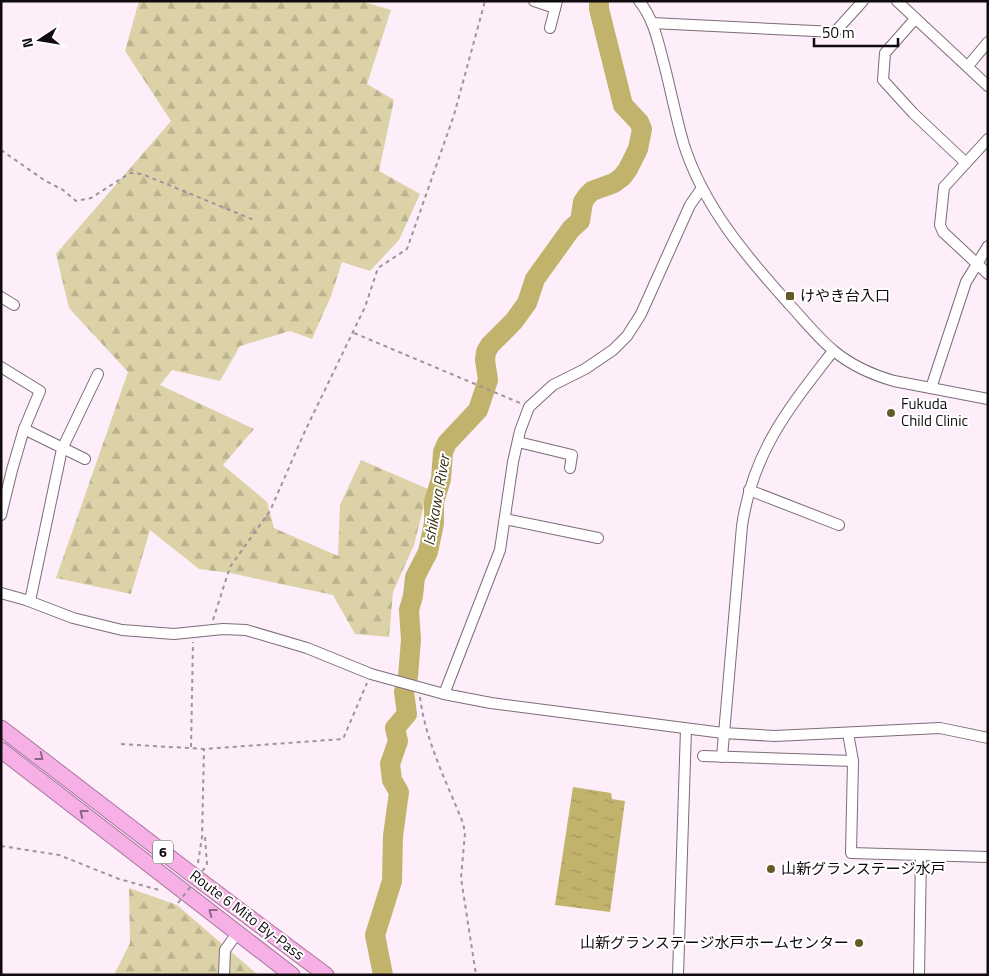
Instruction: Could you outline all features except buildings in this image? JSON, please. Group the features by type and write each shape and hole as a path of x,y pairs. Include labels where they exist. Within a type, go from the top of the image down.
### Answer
{"highway":[{"name":"Route 6 Mito By-Pass","path":"1,728 326,975"},
{"name":"Route 6 Mito By-Pass","path":"1,750 292,975"}],"street":[{"path":"534,1 556,5 550,28"},
{"path":"639,1 652,23 684,145 702,188 720,220 766,279 833,351 849,362 881,377 988,399"},
{"path":"652,23 835,32 863,1"},
{"path":"897,1 988,86"},
{"path":"915,19 885,53 883,80 913,113 966,163"},
{"path":"968,66 988,42"},
{"path":"988,139 944,187 940,225 943,232 988,274"},
{"path":"444,694 500,550 518,442 529,407 553,385 585,369 613,350 626,336 641,314 690,205 702,188"},
{"path":"931,388 966,282 988,246"},
{"path":"1,297 14,305"},
{"path":"722,757 742,526 749,490 763,452 787,411 833,351"},
{"path":"1,367 40,392 24,429 1,515"},
{"path":"30,601 62,449 98,374"},
{"path":"24,429 85,459"},
{"path":"518,442 572,455 570,468"},
{"path":"749,490 839,525"},
{"path":"505,519 598,538"},
{"path":"1,593 30,601 73,618 122,630 163,634 235,628 267,635 307,648 371,674 444,694 501,704 724,733 775,736 940,728 988,738"},
{"path":"678,975 686,729"},
{"path":"848,733 854,761 851,853 988,857"},
{"path":"703,756 854,761"},
{"path":"919,975 921,856"},
{"path":"224,975 226,950 238,932"}],"path":[{"path":"212,630 213,618 230,567 270,511 305,431 365,307 378,268 406,249 454,115 485,1"},
{"path":"1,150 44,180 63,190 76,201 91,198 130,173 142,174 254,220"},
{"path":"353,333 529,407"},
{"path":"191,748 193,632"},
{"path":"121,744 204,748 343,739 371,674"},
{"path":"411,685 435,756 463,823 465,833 461,878 476,975"},
{"path":"194,876 199,863 202,837 204,748"},
{"path":"178,903 207,865 205,837"},
{"path":"1,846 59,855 119,879 169,892 176,885"}],"green space":[{"path":"139,1 361,1 391,10 367,84 394,100 379,171 420,194 399,240 370,271 342,262 331,296 312,339 290,331 240,346 220,381 172,370 160,385 254,429 223,465 267,502 274,528 338,556 340,505 361,460 428,489 414,545 393,592 389,637 355,634 333,595 230,573 199,569 150,530 131,594 56,578 128,372 69,308 56,254 171,121 125,51"},
{"path":"129,888 177,905 258,975 114,975 130,943"}],"water":[{"path":"573,787 611,793 612,799 625,801 610,912 555,905"}],"waterway":[{"name":"Ishikawa River","path":"383,975 375,935 392,881 393,836 399,792 392,780 390,764 398,741 395,728 407,714 404,692 408,676 411,640 409,610 415,577 428,552 434,523 434,502 441,479 443,452 447,443 478,410 488,380 485,360 486,352 490,345 514,321 527,303 535,279 571,229 580,221 583,202 587,196 592,191 614,183 622,177 638,149 642,129 639,122 623,105 599,9 599,1"}],"place":[{"name":"けやき台入口","path":"790,296"},
{"name":"Fukuda Child Clinic","path":"891,413"},
{"name":"山新グランステージ水戸","path":"771,869"},
{"name":"山新グランステージ水戸ホームセンター","path":"859,943"}]}
